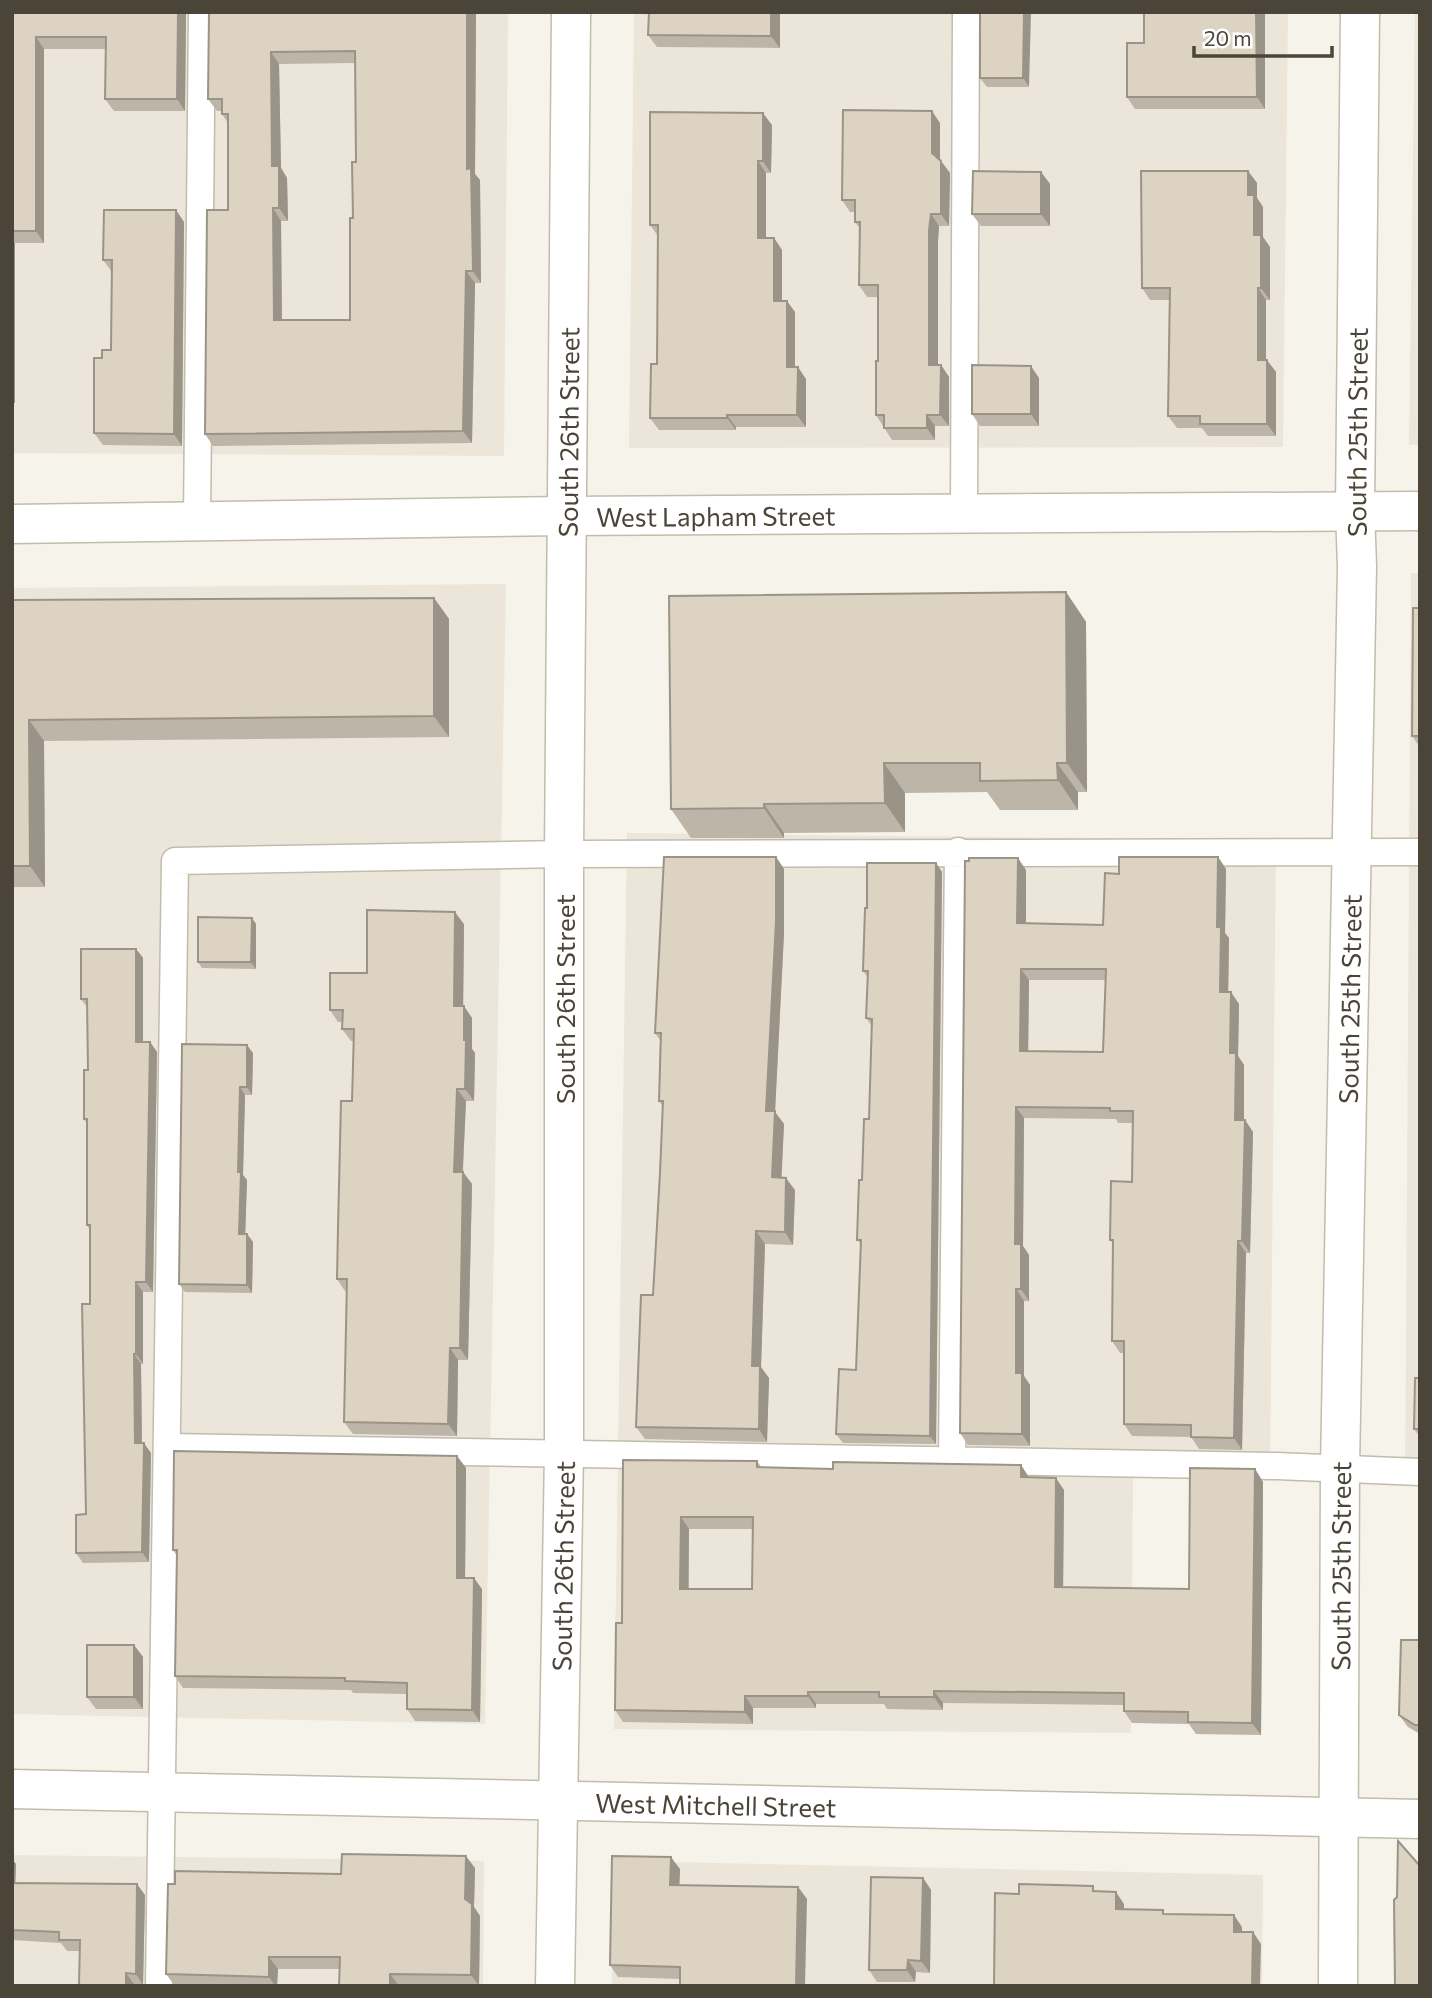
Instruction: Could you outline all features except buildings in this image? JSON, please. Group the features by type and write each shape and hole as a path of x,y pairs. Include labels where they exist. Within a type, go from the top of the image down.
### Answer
{"street":[{"name":"South 26th Street","path":"555,1986 564,1452 564,854 571,12"},
{"name":"South 25th Street","path":"1338,1986 1340,1467 1357,567 1354,510 1360,12"},
{"name":"West Lapham Street","path":"12,524 566,516 1420,511"},
{"name":"West Mitchell Street","path":"12,1789 1420,1819"}],"lane":[{"path":"197,522 202,12"},
{"path":"964,513 966,12"},
{"path":"952,1461 958,851"},
{"path":"159,1986 175,860 958,851 1420,852"},
{"path":"167,1447 1340,1467 1420,1472"}],"shaded area":[{"path":"12,12 508,12 504,456 12,453"},
{"path":"634,12 1288,12 1283,447 629,448"},
{"path":"1415,12 1420,12 1420,445 1409,445"},
{"path":"1411,573 1420,573 1420,1486 1405,1486"},
{"path":"506,584 485,1724 12,1714 12,588"},
{"path":"627,833 1276,840 1270,1479 1133,1475 1131,1733 614,1729"},
{"path":"12,1855 484,1861 483,1986 12,1986"},
{"path":"625,1861 1263,1875 1262,1986 612,1986 613,1871"}]}
